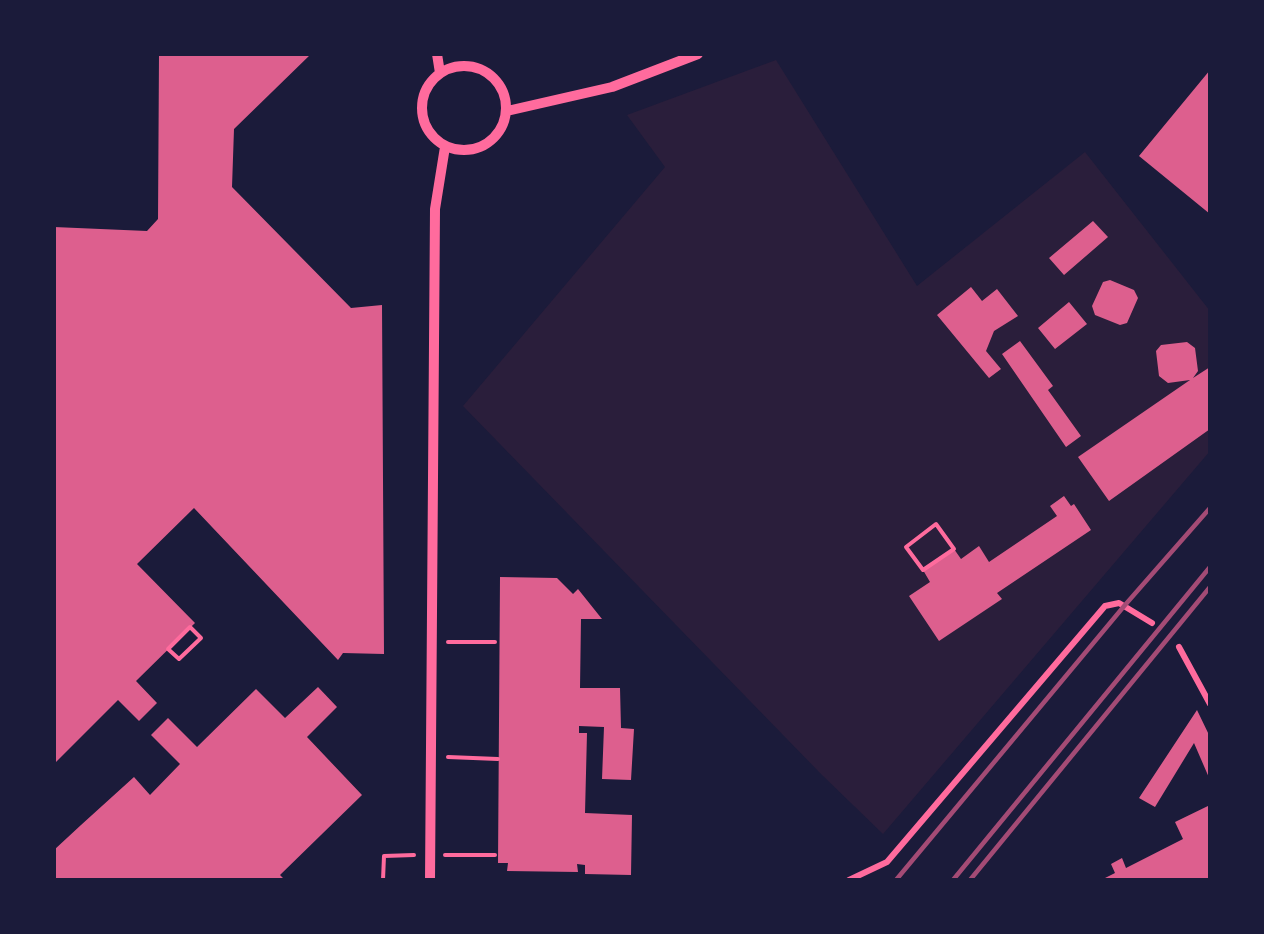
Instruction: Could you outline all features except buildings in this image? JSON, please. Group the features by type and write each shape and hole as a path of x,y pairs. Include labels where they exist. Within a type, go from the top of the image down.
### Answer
{"street":[{"path":"437,54 440,73"},
{"path":"507,111 612,87 698,54"},
{"path":"466,66 479,68 500,85 506,98 507,111 504,124 486,145 473,150 459,151 446,147 434,138 425,126 422,111 427,90 440,73 466,66"},
{"path":"430,880 435,209 446,147"},
{"path":"849,880 887,862 1105,606 1119,603 1152,623"},
{"path":"1179,647 1210,704"}],"path":[{"path":"936,524 954,549 923,570 906,547 936,524"},
{"path":"190,627 201,638 179,659 168,649 190,627"},
{"path":"432,642 495,642"},
{"path":"431,757 498,759"},
{"path":"383,880 384,856 495,855"}],"shaded area":[{"path":"776,60 917,286 1085,152 1210,311 1210,451 883,834 821,774 463,406 665,167 627,115"}],"railway":[{"path":"896,880 1125,605 1210,508"},
{"path":"953,880 1210,567"},
{"path":"970,880 1210,587"}]}
